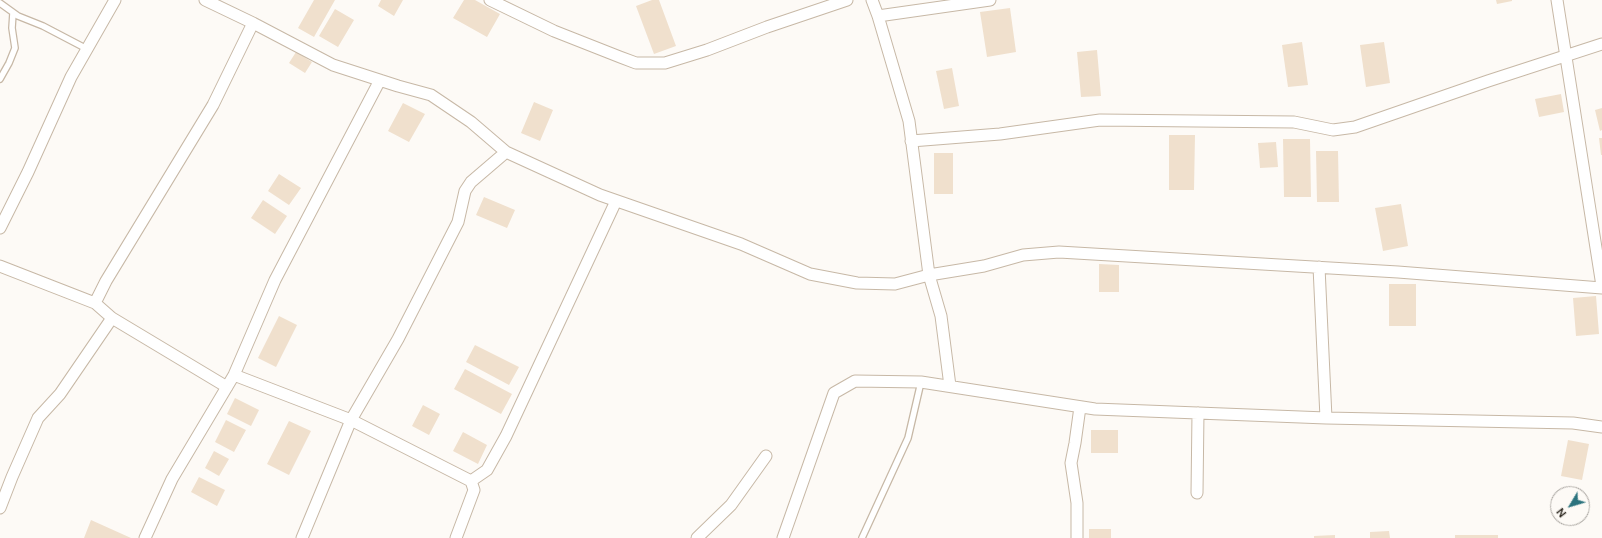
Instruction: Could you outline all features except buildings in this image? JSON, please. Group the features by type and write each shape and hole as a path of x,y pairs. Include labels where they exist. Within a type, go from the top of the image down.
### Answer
{"street":[{"path":"0,228 28,172 71,77 116,0"},
{"path":"205,0 254,23 333,65 431,95 471,122 506,152 600,195 741,244 810,274 857,283 895,284 929,275 984,266 1023,255 1059,252 1398,272 1602,287 1557,0"},
{"path":"492,0 554,31 636,63 665,63 707,50 767,27 847,0"},
{"path":"872,0 909,121 929,275 942,316 950,386"},
{"path":"878,16 990,0"},
{"path":"95,303 106,281 213,104 254,23"},
{"path":"911,141 1000,134 1100,120 1294,122 1333,130 1355,127 1488,81 1602,44"},
{"path":"145,538 172,479 234,375 276,280 380,80"},
{"path":"302,538 351,420 398,339 458,222 464,191 471,182 506,152"},
{"path":"471,481 487,470 506,436 616,201"},
{"path":"0,266 95,303 112,318 227,387"},
{"path":"1319,267 1326,418"},
{"path":"0,508 12,476 38,418 60,394 112,318"},
{"path":"234,375 351,420 471,481 474,490 456,538"},
{"path":"783,538 834,393 855,381 921,382 1095,409 1326,418 1573,423 1602,427"},
{"path":"1078,538 1077,503 1071,463 1080,407"},
{"path":"1197,493 1198,413"},
{"path":"697,538 731,505 766,456"}],"lane":[{"path":"0,3 13,13 43,26 87,49"},
{"path":"0,79 15,48 12,28 13,13"},
{"path":"862,538 908,438 921,382"}]}
